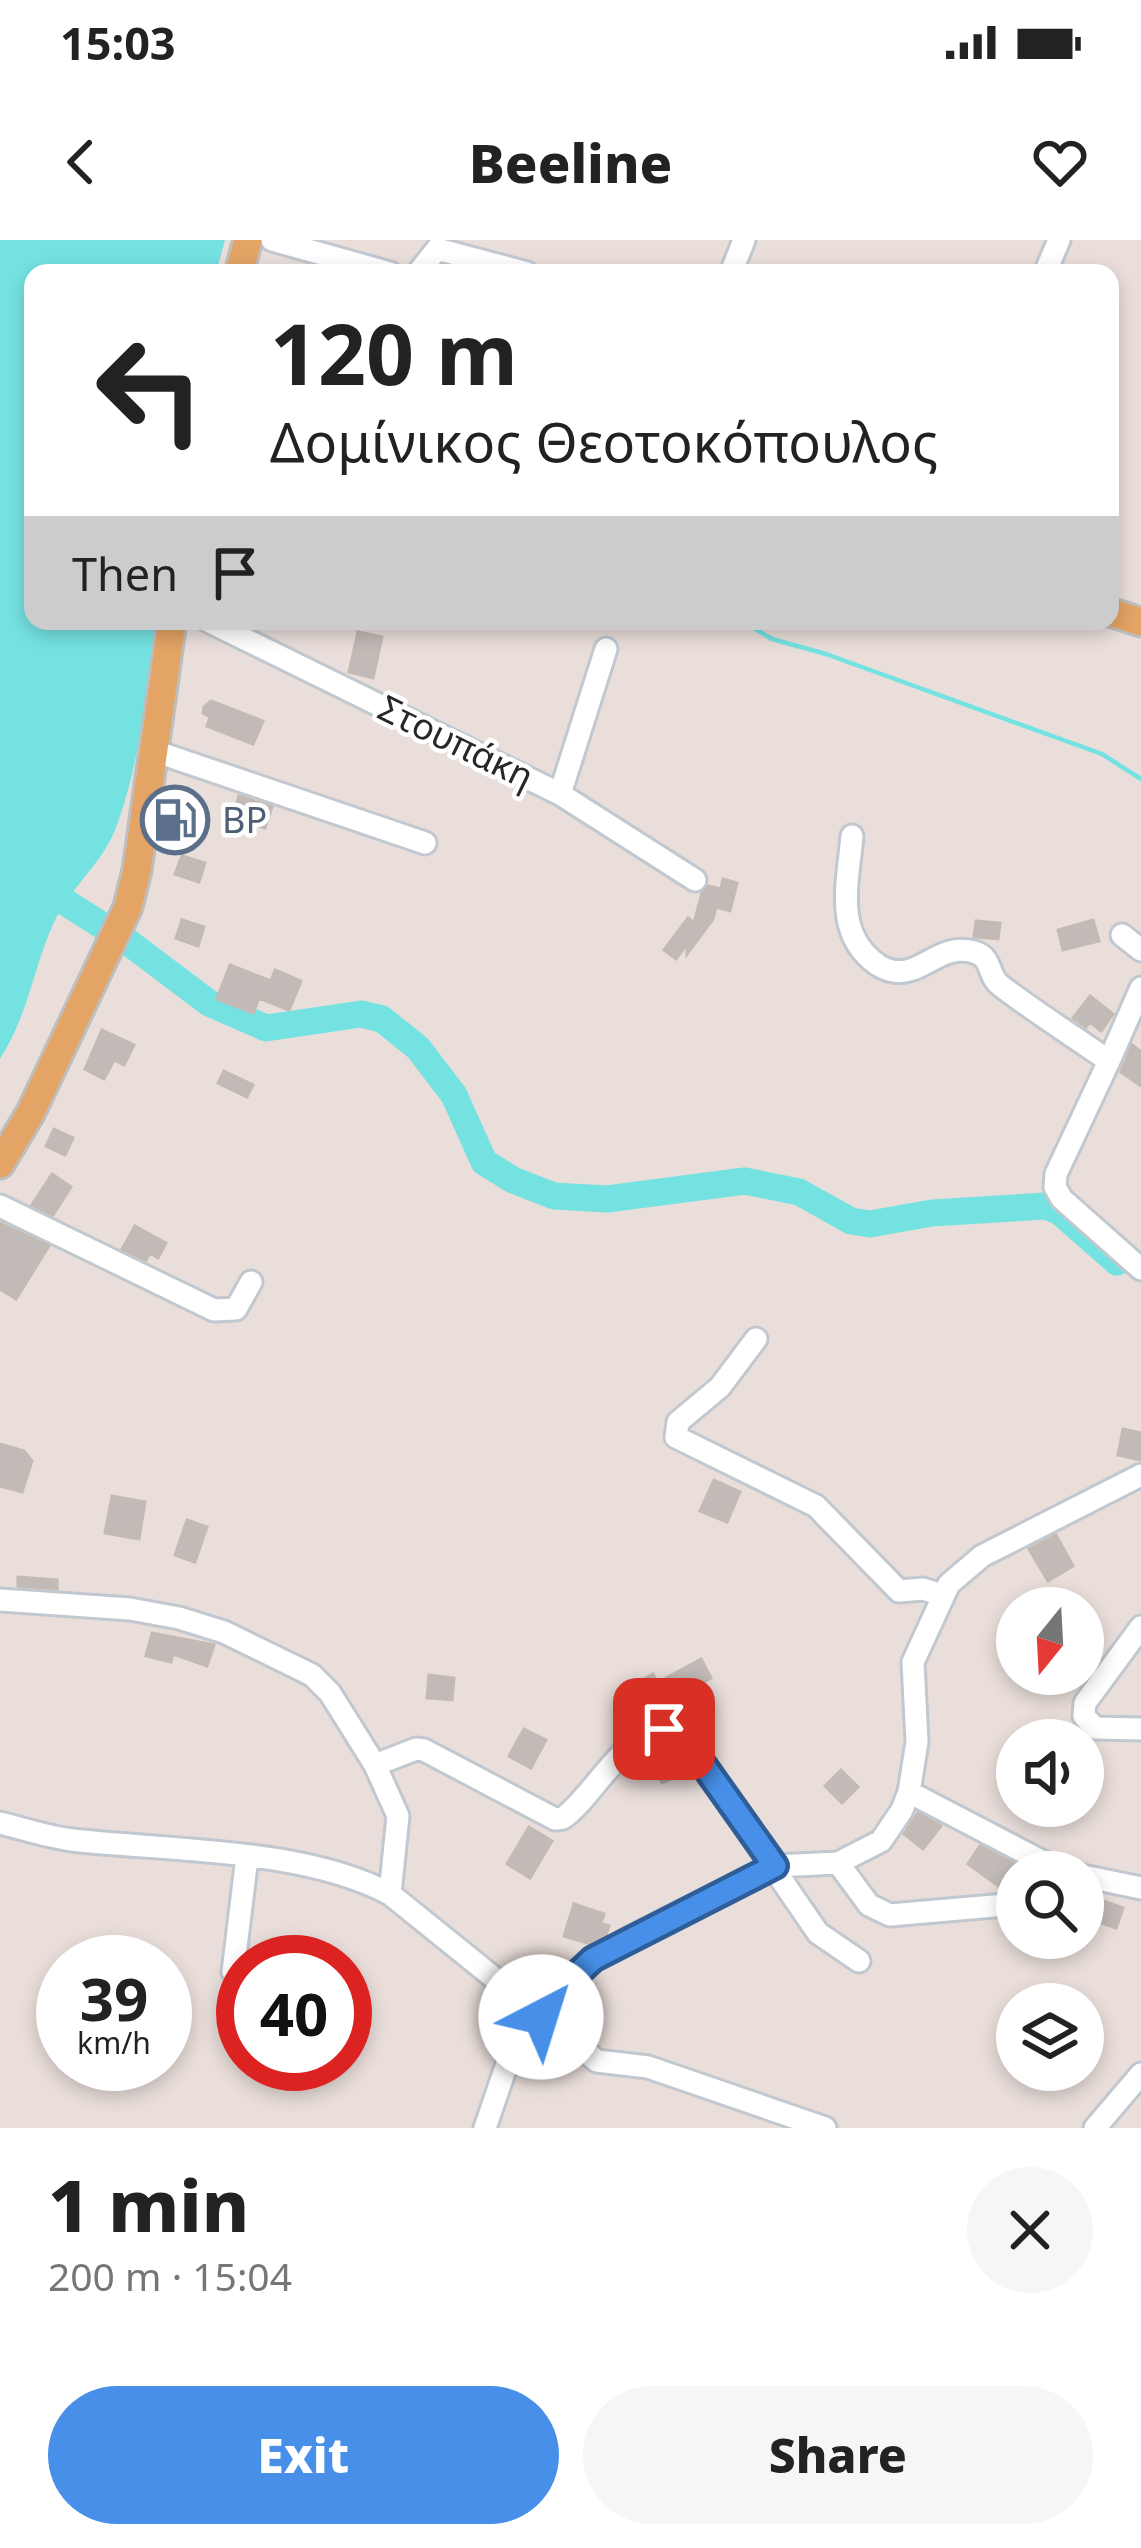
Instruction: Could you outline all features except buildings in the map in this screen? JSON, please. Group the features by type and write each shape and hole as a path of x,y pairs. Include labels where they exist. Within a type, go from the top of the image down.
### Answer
{"main road":[{"path":"0,1164 31,1112 122,922 137,870 171,630"}],"street":[{"path":"272,240 312,246 364,264"},
{"path":"425,264 437,249 493,264"},
{"name":"Στουπάκη","path":"226,630 560,794 695,880"},
{"path":"560,794 606,649"},
{"path":"154,751 425,843"},
{"path":"852,836 848,928 870,959 888,971 901,972 941,952 978,953 986,958 994,982 1108,1061"},
{"path":"1122,935 1141,950"},
{"path":"1141,988 1056,1174 1055,1186 1068,1206 1141,1269"},
{"path":"0,1206 214,1310 236,1310 251,1282"},
{"path":"756,1339 720,1387 678,1422 676,1437 816,1506 899,1591 923,1589 942,1595"},
{"path":"484,2128 518,2032 593,1959 775,1866 838,1863 880,1840 909,1792 917,1742 913,1663 942,1595 957,1574 982,1556 1141,1475"},
{"path":"0,1600 130,1609 179,1618 224,1633 312,1675 330,1694 375,1765 398,1816 391,1894"},
{"path":"1141,1627 1085,1703 1084,1716 1095,1728 1141,1730"},
{"path":"375,1765 424,1750 555,1819 563,1818 631,1745 674,1729 818,1933 859,1960"},
{"path":"909,1792 1019,1851"},
{"path":"0,1823 74,1840 247,1857 346,1873 391,1894 603,2064 648,2067 824,2128"},
{"path":"238,1935 247,1857"},
{"path":"838,1863 869,1905 890,1916 996,1906"},
{"path":"1104,1880 1141,1888"},
{"path":"1095,2128 1141,2074"}],"water":[{"path":"0,240 225,240 218,264 24,264 24,630 156,630 136,754 115,830 54,922 18,1024 0,1059"}],"waterway":[{"path":"757,630 1102,754 1141,779"},
{"path":"65,902 209,1003 266,1028 361,1014 382,1019 418,1048 454,1095 484,1162 554,1196 607,1199 745,1181 799,1192 851,1221 870,1224 932,1213 1045,1206 1059,1211 1117,1262"}],"place":[{"name":"BP","path":"175,820"}],"route":[{"path":"541,2017 593,1959 775,1866 680,1732 664,1729"}]}
